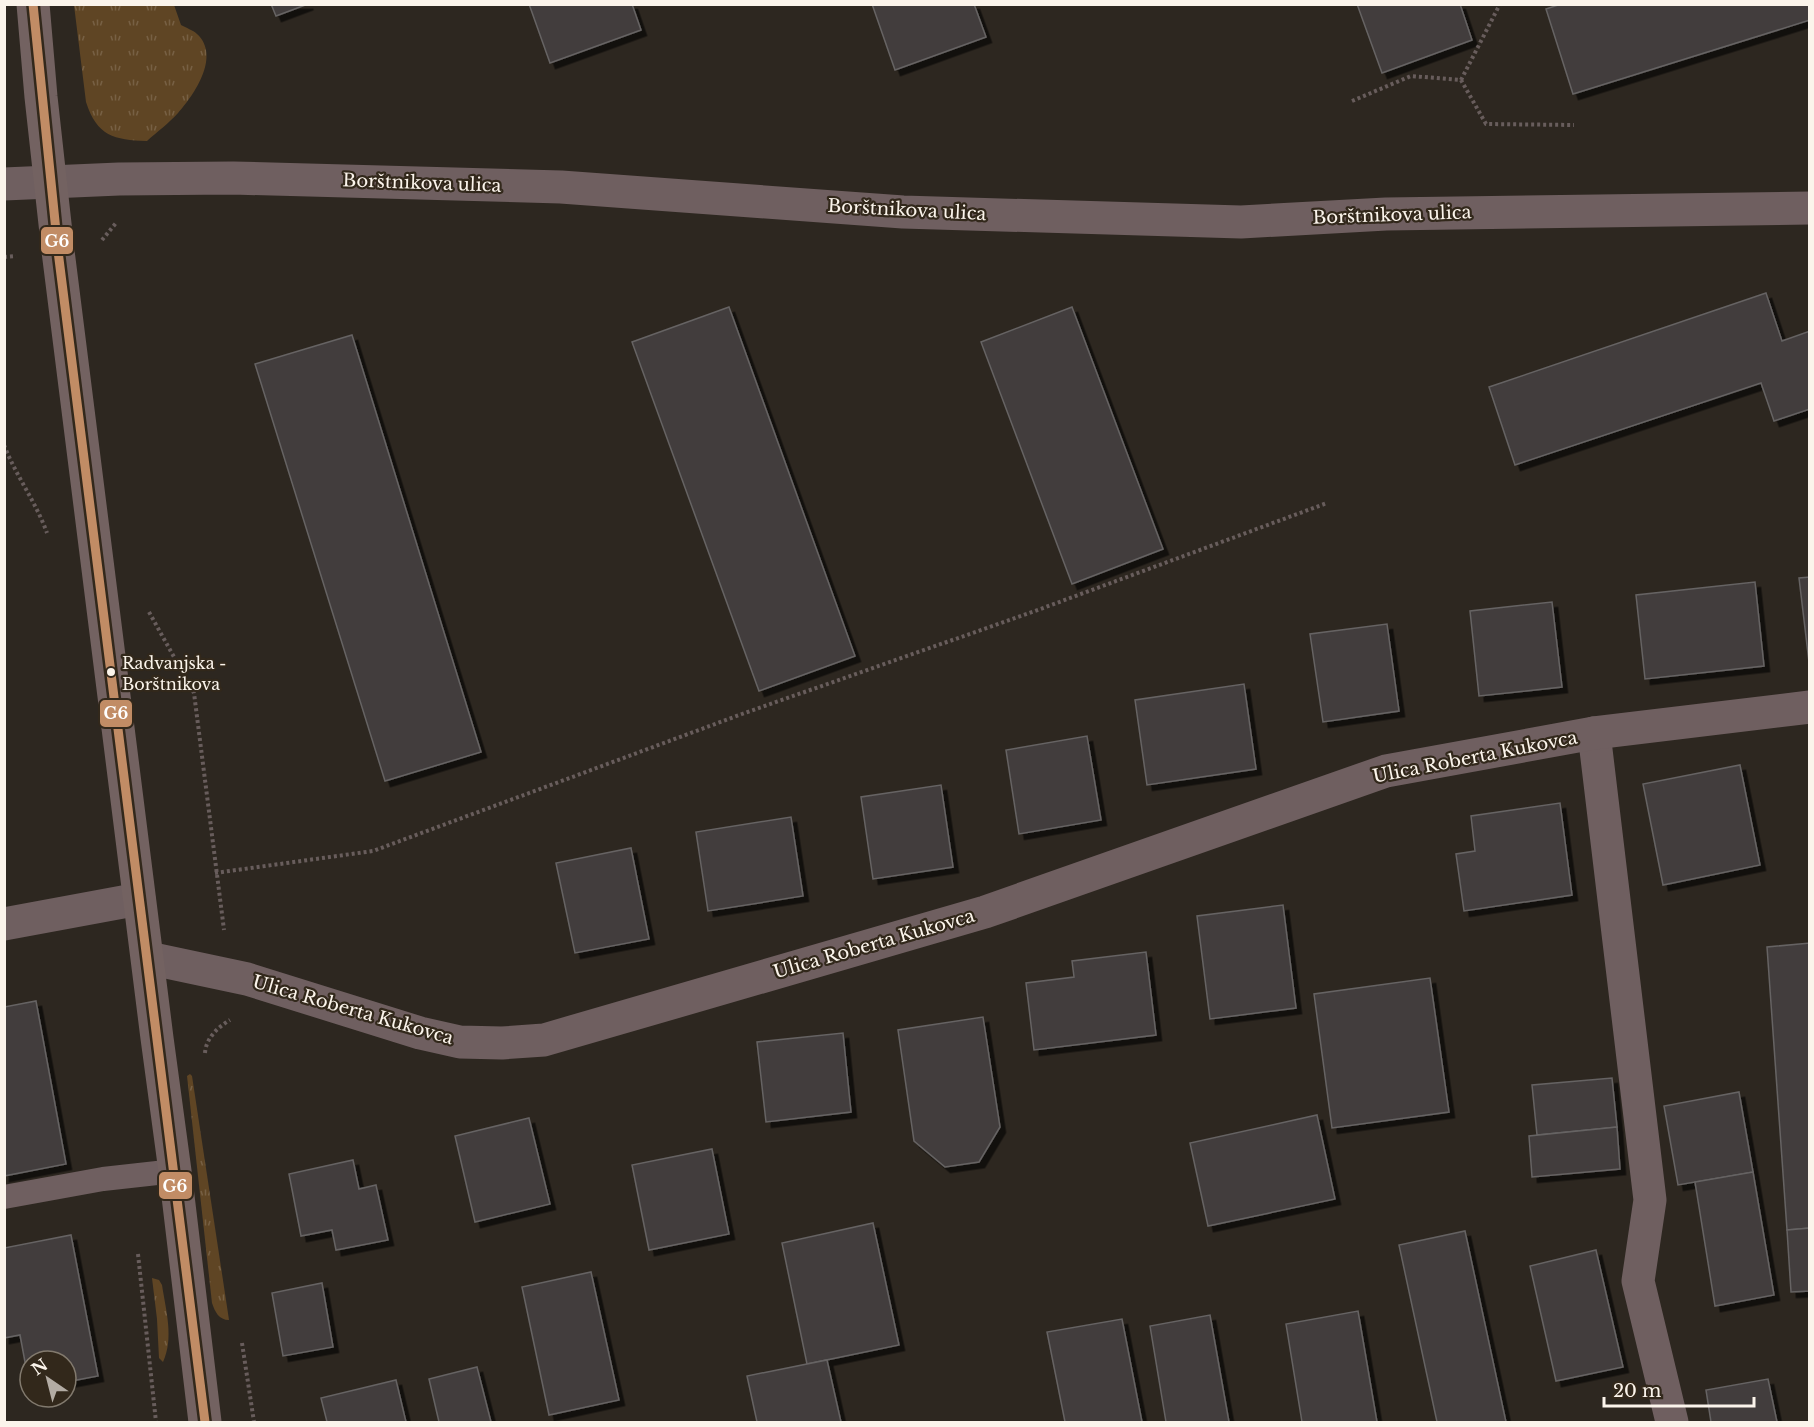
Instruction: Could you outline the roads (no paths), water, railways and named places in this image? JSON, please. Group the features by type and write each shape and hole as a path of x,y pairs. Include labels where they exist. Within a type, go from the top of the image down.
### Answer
{"street":[{"path":"33,4 58,251 205,1422"},
{"name":"Borštnikova ulica","path":"4,184 233,178 561,187 903,212 1241,222 1386,214 1809,208"},
{"name":"Ulica Roberta Kukovca","path":"148,958 230,975 420,1033 460,1042 502,1043 544,1040 985,912 1386,771 1594,733 1809,707"},
{"name":"Ulica Roberta Kukovca","path":"1594,733 1650,1200 1638,1281 1672,1422"},
{"path":"4,924 140,899"}],"lane":[{"path":"4,1197 103,1179 175,1171"}],"place":[{"name":"Radvanjska - Borštnikova","path":"111,672"}]}
